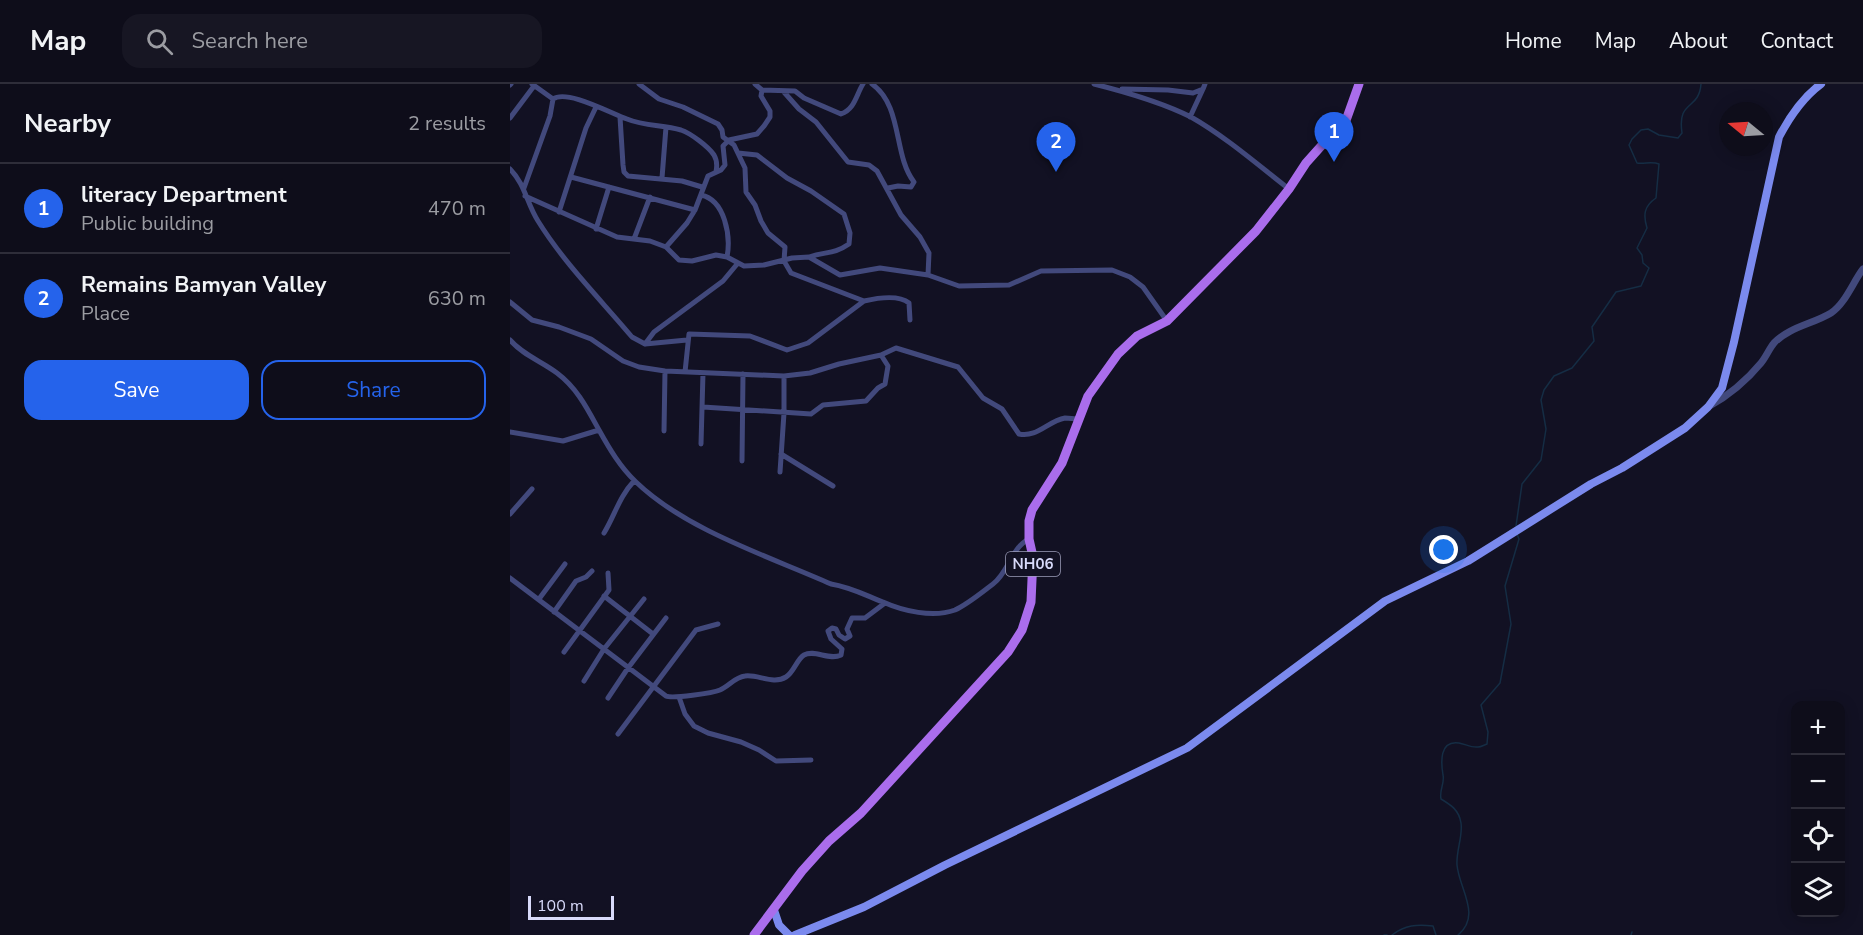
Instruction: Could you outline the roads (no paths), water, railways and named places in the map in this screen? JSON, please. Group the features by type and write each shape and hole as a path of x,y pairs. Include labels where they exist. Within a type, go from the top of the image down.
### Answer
{"main road":[{"name":"NH06","path":"754,935 802,871 829,841 861,813 1008,652 1022,630 1031,602 1033,557 1029,539 1029,521 1032,510 1062,463 1088,396 1118,354 1137,336 1167,321 1256,231 1306,163 1344,126 1359,84"},
{"path":"795,935 864,907 962,856 1179,752 1249,704 1385,601 1468,561 1685,428 1708,407 1722,388 1779,137 1796,109 1821,84"},
{"path":"774,910 779,925 789,935"}],"street":[{"path":"639,84 659,99 718,124 723,137 734,145 745,168 746,192 768,233 785,247 784,261 791,273 864,301 903,298 909,303 910,320"},
{"path":"755,84 762,90 795,91 804,98 841,114 853,106 863,84"},
{"path":"872,84 885,99 898,129 907,173 914,183 911,187 888,188"},
{"path":"1094,84 1115,89 1190,117 1223,138 1289,189"},
{"path":"510,118 533,85 554,99"},
{"path":"1115,89 1193,93 1204,87"},
{"path":"1190,117 1204,87"},
{"path":"666,247 695,210 708,176 721,170 725,165 723,146 729,140 757,134 770,117 770,111 761,96 762,90"},
{"path":"783,91 798,109 816,122 848,162 869,165 877,171 901,215 920,237 929,253 928,274"},
{"path":"687,340 645,344 632,337 556,247 538,220 525,196 524,188 554,99 558,96 574,97 641,124 684,130 714,155 716,172"},
{"path":"559,212 586,128 596,107"},
{"path":"620,117 624,172 628,176 682,181 702,188"},
{"path":"662,178 666,127"},
{"path":"525,196 616,237 650,241 666,247 679,260 692,261 716,255 728,257 744,266 837,252 849,244 850,233 844,214 811,191 787,178 757,155 738,153"},
{"path":"510,169 524,188"},
{"path":"571,177 695,210"},
{"path":"596,229 609,187"},
{"path":"702,195 709,196 719,206 729,245 728,257"},
{"path":"634,239 650,197"},
{"path":"810,257 840,275 880,268 928,274 959,286 1009,285 1041,271 1112,270 1130,277 1143,287 1167,321"},
{"path":"645,344 654,332 723,281 738,263"},
{"path":"1708,407 1724,399 1761,363 1774,344 1786,333 1832,312 1842,303 1850,286 1863,268"},
{"path":"685,372 689,334 750,336 787,350 808,343 864,301"},
{"path":"510,302 532,320 591,339 623,361 639,367 665,371 784,376 810,373 881,355 896,348 958,367 983,398 1002,409 1018,434 1026,436 1064,418 1080,419"},
{"path":"510,340 517,348 550,368 569,383 582,398 614,456 634,481 669,508 724,538 831,584 846,586 908,611 953,610 1000,579 1020,544 1029,539"},
{"path":"703,407 811,414 824,405 866,401 885,384 888,366 881,355"},
{"path":"664,431 665,371"},
{"path":"701,444 703,373"},
{"path":"742,460 743,374"},
{"path":"780,472 784,376"},
{"path":"510,432 563,441 599,430"},
{"path":"781,453 833,486"},
{"path":"604,533 618,503 634,481"},
{"path":"510,514 532,489"},
{"path":"538,599 565,564"},
{"path":"554,612 576,581 586,577 592,571"},
{"path":"564,652 609,590 608,573"},
{"path":"510,578 672,699 687,694 720,690 745,676 773,680 786,677 803,656 808,654 836,657 841,655 842,650 831,639 828,631 831,628 836,629 845,639 850,636 848,629 852,618 865,618 885,603"},
{"path":"604,596 653,634"},
{"path":"584,681 604,650 644,599"},
{"path":"608,698 666,618"},
{"path":"618,734 696,630 718,624"},
{"path":"679,697 685,714 693,726 708,733 741,742 776,761 810,760"}],"waterway":[{"path":"1516,526 1522,484 1541,460 1546,429 1541,400 1544,390 1554,376 1572,368 1594,341 1592,327 1616,292 1641,286 1649,268 1643,263 1642,255 1637,248 1647,228 1645,219 1647,208 1656,198 1659,164 1637,163 1629,145 1641,130 1648,129 1659,135 1678,138 1682,133 1681,122 1685,110 1696,98 1701,84"},
{"path":"1458,935 1465,927 1469,910 1457,865 1461,833 1460,818 1456,811 1441,799 1442,759 1445,749 1452,743 1476,747 1487,744 1488,732 1481,705 1500,683 1511,624 1505,586 1519,539 1517,534"},
{"path":"1392,935 1406,927 1422,925 1433,926 1436,935"}],"place":[{"name":"literacy Department","path":"1334,162"},
{"name":"Remains Bamyan Valley","path":"1056,172"}]}
